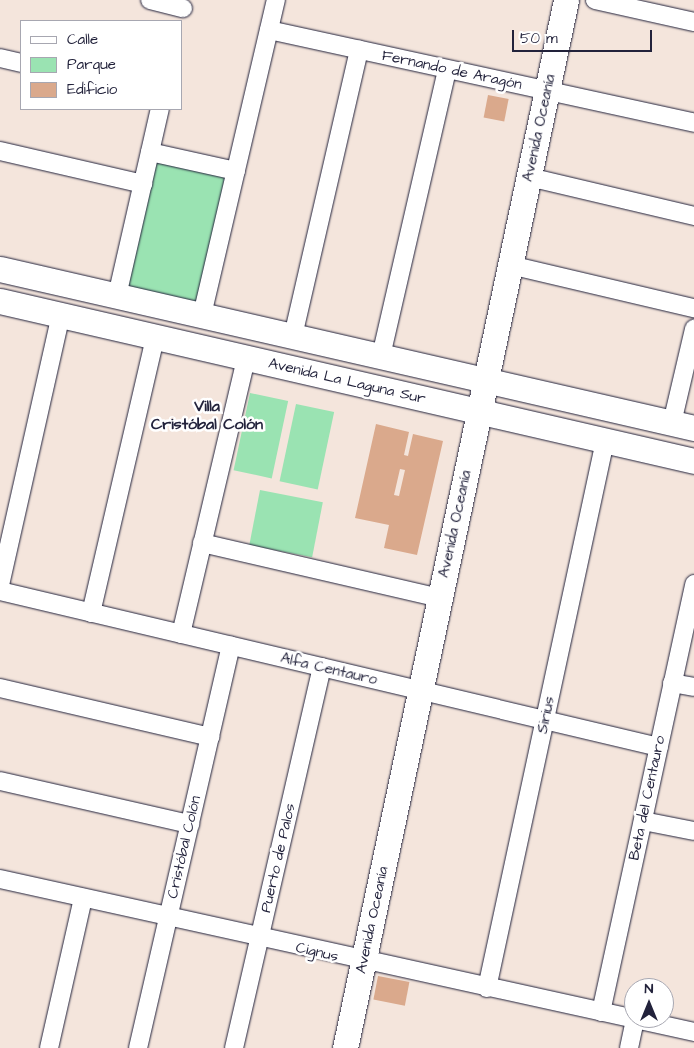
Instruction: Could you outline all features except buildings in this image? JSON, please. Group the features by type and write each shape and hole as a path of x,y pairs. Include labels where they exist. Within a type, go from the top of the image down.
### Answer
{"street":[{"path":"150,0 183,10"},
{"path":"202,316 276,0"},
{"name":"Avenida Oceanía","path":"345,1048 566,0"},
{"path":"595,0 694,22"},
{"name":"Fernando de Aragón","path":"269,30 694,123"},
{"path":"293,336 360,50"},
{"path":"0,58 20,63"},
{"path":"381,356 447,69"},
{"path":"118,296 160,110"},
{"path":"0,151 143,184"},
{"path":"150,152 236,171"},
{"path":"529,177 694,216"},
{"path":"510,265 694,308"},
{"name":"Avenida La Laguna Sur","path":"0,269 683,426"},
{"name":"Avenida La Laguna Sur","path":"0,303 61,315 694,461"},
{"path":"0,585 61,315"},
{"path":"683,426 694,329"},
{"path":"91,613 155,337"},
{"path":"181,634 246,358"},
{"name":"Sirius","path":"487,988 605,441"},
{"path":"202,543 440,598"},
{"name":"Beta del Centauro","path":"601,1012 694,587"},
{"name":"Alfa Centauro","path":"0,591 659,747"},
{"name":"Cristóbal Colón","path":"138,1048 230,646"},
{"name":"Puerto de Palos","path":"234,1048 322,667"},
{"path":"672,683 694,687"},
{"path":"0,688 210,736"},
{"path":"0,781 190,824"},
{"path":"643,821 694,831"},
{"name":"Cignus","path":"0,879 363,962 624,1017"},
{"path":"49,1048 83,898"},
{"path":"629,1048 633,1028"},
{"name":"Cignus","path":"674,1028 694,1032"}],"green space":[{"path":"152,159 225,175 198,306 124,290"},
{"path":"250,393 288,401 272,478 234,470"},
{"path":"296,404 334,412 318,489 280,481"},
{"path":"260,490 323,502 312,557 249,545"}],"district":[{"name":"Villa Cristóbal Colón","path":"207,415"}]}
